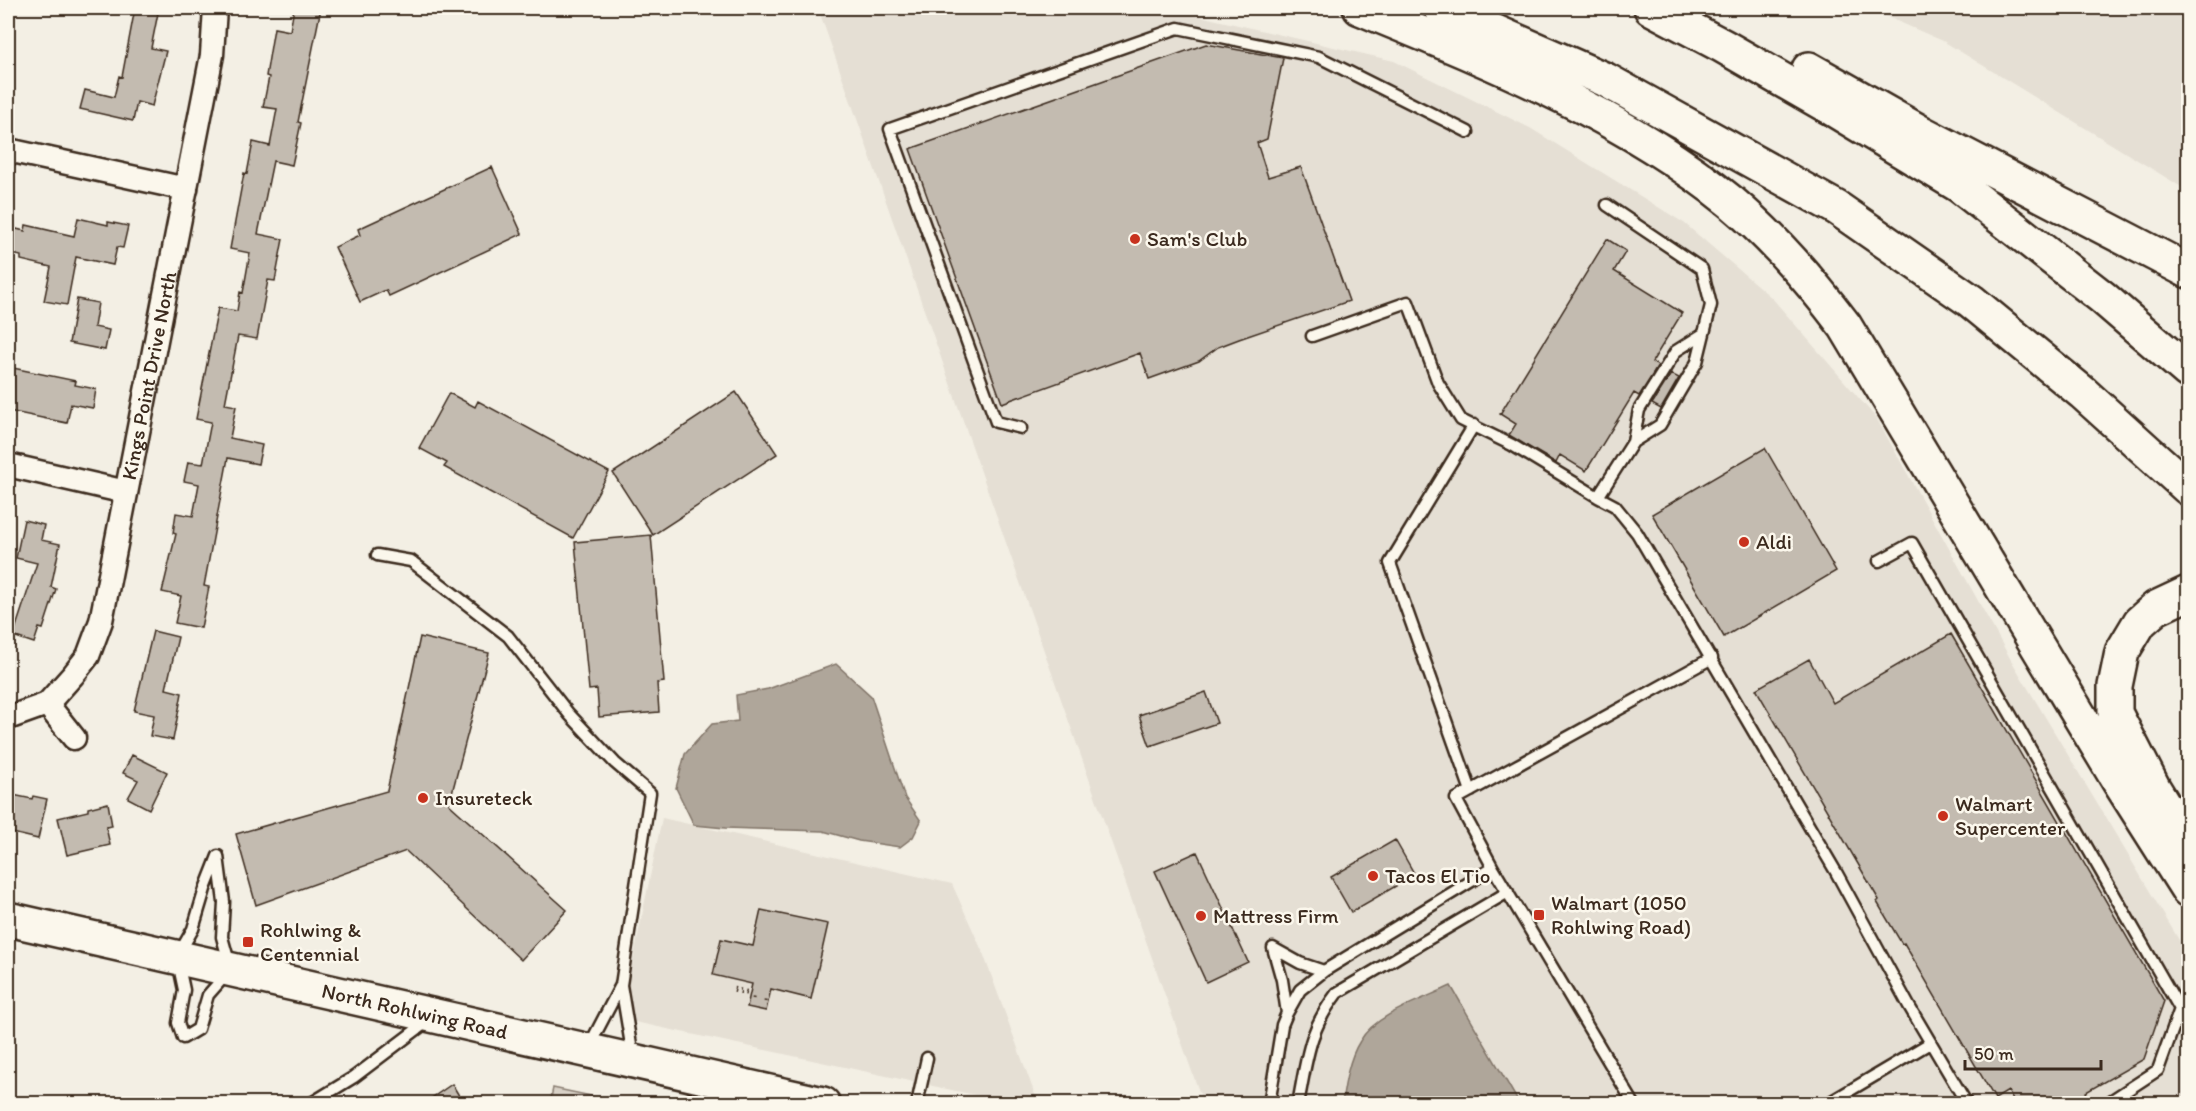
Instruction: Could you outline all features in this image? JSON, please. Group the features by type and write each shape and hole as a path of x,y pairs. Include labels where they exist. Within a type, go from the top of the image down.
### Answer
{"main road":[{"path":"1360,8 1480,57 1608,119 1674,161 1731,202 1778,245 1845,326 2118,780 2188,890"},
{"path":"1441,8 1606,80 1837,208 1971,301 2083,393 2188,488"},
{"path":"1651,8 1831,108 1959,186 2102,297 2188,371"},
{"path":"1695,8 1922,133 2188,271"},
{"path":"2188,593 2156,608 2140,622 2122,652 2115,686 2115,712 2154,789 2188,844"},
{"name":"North Rohlwing Road","path":"8,919 823,1104"}],"street":[{"name":"Kings Point Drive North","path":"15,715 47,704 74,675 88,656 95,639 212,55 215,8"},
{"path":"8,150 186,189"},
{"path":"8,465 126,492"},
{"path":"47,704 74,738"}],"lane":[{"path":"1021,428 996,422 890,129 1178,28 1319,57 1468,132"},
{"path":"1607,205 1702,269 1711,304 1697,362 1660,425 1633,442"},
{"path":"1312,336 1408,302 1438,382 1461,420 1474,425 1615,506 1637,533 1712,658 1863,918 1930,1043 1967,1104"},
{"path":"1598,496 1633,442 1639,410 1676,351 1703,334"},
{"path":"1471,791 1390,563 1474,425"},
{"path":"1879,561 1912,543 2180,1009 2158,1070 2106,1104"},
{"path":"377,555 411,561 508,636 569,714 615,763 650,793 621,986 633,1060"},
{"path":"1634,1104 1493,868 1456,800 1712,658"},
{"path":"218,856 224,902 222,937 231,969 208,996 198,1029 183,1038 178,1023 184,990 177,957 193,929 218,856"},
{"path":"1269,1104 1282,1025 1300,990 1324,971 1493,868"},
{"path":"1298,1104 1311,1036 1325,1009 1337,993 1508,892"},
{"path":"1287,1013 1282,980 1273,948 1300,963 1324,971"},
{"path":"587,1050 621,986"},
{"path":"310,1104 354,1077 435,1016"},
{"path":"1827,1104 1930,1043"},
{"path":"917,1104 927,1058"}],"path":[{"path":"751,993 753,999"},
{"path":"765,1002 766,996"}],"shaded area":[{"path":"818,8 1165,8 1394,61 1530,128 1684,223 1772,298 1877,419 2011,660 2188,955 2188,1096 2182,1104 1203,1103"},
{"path":"1867,8 2188,8 2188,191 1943,41"},
{"path":"836,664 871,696 905,798 921,821 913,837 900,847 859,841 823,831 694,825 676,788 685,754 712,724 738,721 736,695 768,689"},
{"path":"662,818 952,884 983,953 1038,1103 1012,1103 621,1019"},
{"path":"1451,986 1519,1103 1342,1103 1350,1063 1367,1031 1401,1008"},
{"path":"553,1088 591,1096 608,1103 550,1103"}],"building":[{"path":"135,8 159,8 151,48 166,51 152,106 137,102 133,121 80,109 85,90 114,97 119,76 122,77"},
{"path":"294,8 321,8 298,122 301,123 292,165 273,161 258,234 283,239 275,281 268,280 257,339 238,336 225,404 236,406 230,438 262,445 258,464 228,458 204,586 209,587 201,628 175,623 181,596 162,592 176,534 173,533 176,513 193,516 199,484 184,481 188,462 203,464 211,422 196,419 218,308 237,311 240,292 243,293 250,253 230,249 244,173 247,174 253,142 270,146 277,109 263,107 269,77 266,76 274,28 290,31"},
{"name":"Sam's Club","path":"1206,44 1283,58 1267,139 1257,143 1268,177 1301,167 1349,301 1218,347 1199,361 1149,379 1140,353 1002,403 910,149"},
{"path":"492,167 522,234 389,296 386,290 360,302 335,247 360,235 358,229"},
{"path":"78,218 108,225 108,222 128,226 123,248 117,247 113,265 76,257 67,305 44,301 51,267 21,260 21,256 8,253 8,227 25,231 26,225 74,236"},
{"path":"1607,239 1626,251 1614,271 1682,313 1652,362 1658,366 1639,396 1634,393 1586,471 1560,455 1556,463 1509,435 1516,424 1500,414"},
{"path":"77,299 98,303 94,327 109,330 105,350 69,343"},
{"path":"13,368 76,381 75,385 96,389 93,408 71,404 67,423 8,411 8,393"},
{"path":"1671,374 1679,378 1661,409 1652,404"},
{"path":"736,392 777,454 653,535 613,473"},
{"path":"449,393 475,407 478,401 609,472 573,538 444,467 447,463 419,448"},
{"name":"Aldi","path":"1765,448 1836,571 1724,637 1652,514"},
{"path":"24,520 44,525 41,540 60,544 51,587 56,589 43,629 39,628 34,643 13,636 37,563 16,558"},
{"path":"651,535 664,682 657,683 659,712 599,717 597,689 589,690 575,542"},
{"path":"153,631 178,637 166,689 182,693 173,740 150,736 154,715 134,711"},
{"name":"Walmart Supercenter","path":"1951,634 2164,1001 2144,1059 2086,1092 2092,1104 2015,1104 2008,1091 1995,1099 1904,943 1902,944 1877,902 1879,900 1756,689 1809,659 1833,703"},
{"path":"420,637 489,653 449,804 567,910 521,960 406,851 256,905 236,834 387,791"},
{"path":"1206,692 1217,723 1150,746 1139,715"},
{"path":"132,755 167,772 149,809 128,798 138,780 123,773"},
{"path":"8,794 32,799 33,796 47,799 38,839 8,832"},
{"path":"108,803 112,826 106,827 110,845 67,855 58,818 88,811 88,808"},
{"name":"Tacos El Tio","path":"1395,840 1415,875 1351,912 1331,877"},
{"name":"Mattress Firm","path":"1197,852 1248,962 1206,982 1155,871"},
{"path":"761,910 828,924 811,999 771,989 766,1011 747,1007 752,984 713,975 721,939 753,946"},
{"path":"452,1084 464,1104 423,1104"}],"place":[{"name":"Sam's Club","path":"1135,239"},
{"name":"Aldi","path":"1744,542"},
{"name":"Insureteck","path":"423,798"},
{"name":"Walmart Supercenter","path":"1943,816"},
{"name":"Tacos El Tio","path":"1373,876"},
{"name":"Walmart (1050 Rohlwing Road)","path":"1539,915"},
{"name":"Mattress Firm","path":"1201,916"},
{"name":"Rohlwing & Centennial","path":"248,942"}]}
